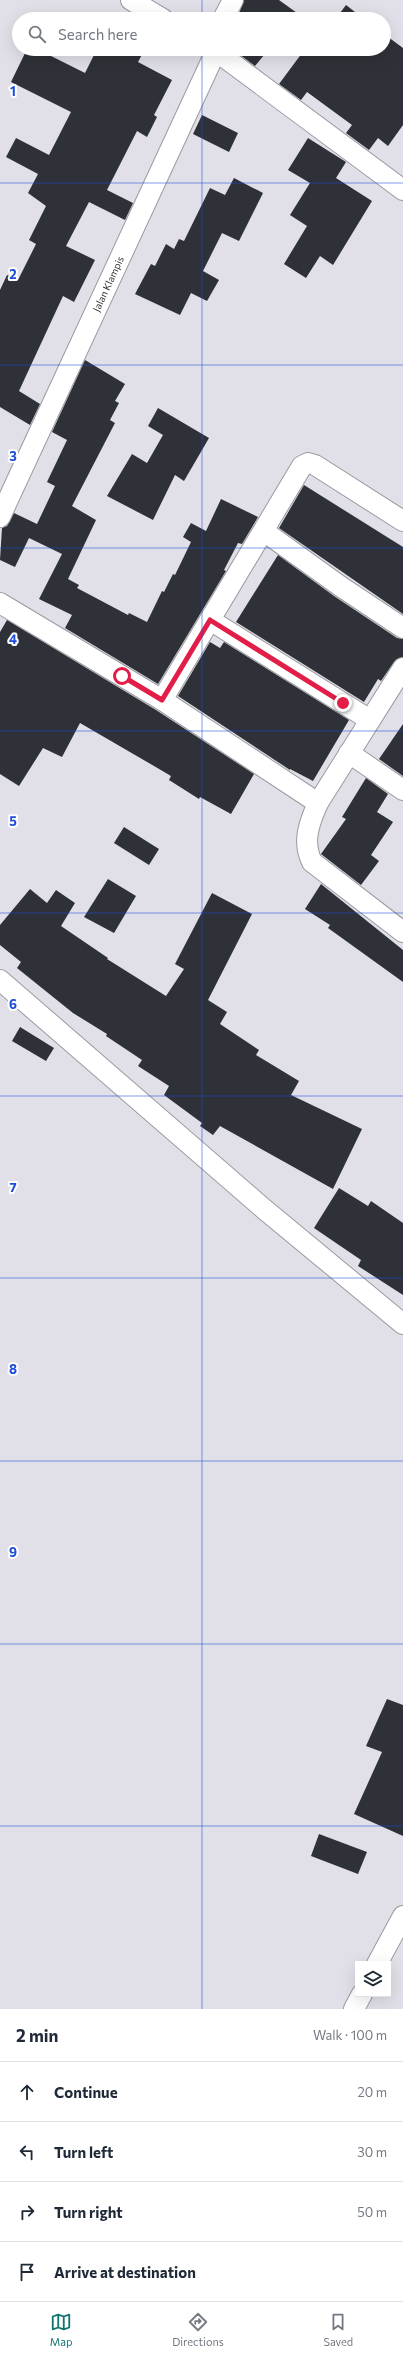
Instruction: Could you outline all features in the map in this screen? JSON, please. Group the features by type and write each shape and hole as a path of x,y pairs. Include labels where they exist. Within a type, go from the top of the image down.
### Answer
{"street":[{"path":"131,0 151,12"},
{"path":"227,12 234,0"},
{"name":"Jalan Klampis","path":"0,517 211,56"},
{"path":"222,56 403,190"},
{"path":"162,700 265,532 297,472 308,463 315,465 403,521"},
{"path":"265,532 340,586 403,628"},
{"path":"0,603 162,700 318,804"},
{"path":"210,620 370,720"},
{"path":"403,668 318,804 309,825 307,851 312,862 403,932"},
{"path":"349,754 403,790"},
{"path":"0,980 246,1193 403,1324"},
{"path":"380,1961 403,1916"},
{"path":"354,2009 360,1997"}],"building":[{"path":"244,0 279,0 296,12 240,12"},
{"path":"346,5 355,12 341,12"},
{"path":"391,39 403,48 403,125 388,146 378,138 369,150 346,133 352,125 307,92 301,100 279,84 300,56 391,56"},
{"path":"24,56 51,56 85,73 94,56 141,56 138,62 172,80 154,115 157,117 147,137 137,131 107,190 133,203 125,220 89,202 66,246 95,260 74,302 63,296 19,391 40,404 30,425 0,407 0,290 7,275 18,280 36,244 29,240 46,206 28,193 38,174 6,157 16,138 49,155 71,112 11,82"},
{"path":"241,56 263,56 255,66"},
{"path":"202,115 238,133 229,152 193,134"},
{"path":"308,138 346,162 336,178 372,201 333,265 320,256 306,278 284,264 307,226 290,215 310,183 288,170"},
{"path":"234,178 263,193 239,241 222,233 203,271 219,280 207,301 191,293 180,315 135,294 151,264 155,266 166,244 174,249 179,239 184,241 210,188 225,195"},
{"path":"85,360 125,384 115,401 119,403 110,420 115,423 72,506 96,520 68,579 79,585 77,588 128,615 129,613 147,622 162,591 164,592 173,574 175,575 191,542 183,537 191,523 206,531 221,499 258,517 242,544 238,543 224,570 226,571 158,684 65,628 72,615 39,599 62,554 29,538 15,567 0,560 2,528 7,526 14,513 37,524 55,486 47,482 67,440 52,432"},
{"path":"158,408 209,438 184,481 175,475 153,520 107,496 132,454 147,463 163,435 148,426"},
{"path":"304,485 403,547 403,614 279,528"},
{"path":"278,555 334,596 397,638 403,639 403,657 394,662 381,681 378,679 364,702 236,622"},
{"path":"7,620 156,710 254,774 231,814 200,797 199,799 169,780 171,776 80,723 62,757 43,748 19,786 0,774 0,632"},
{"path":"210,642 220,648 224,642 349,720 313,781 290,770 178,696"},
{"path":"403,724 403,776 379,759"},
{"path":"366,778 388,794 377,812 393,822 371,855 379,861 361,885 321,854 346,819 342,817"},
{"path":"124,827 159,849 149,865 114,843"},
{"path":"108,879 136,896 114,933 84,917"},
{"path":"321,884 403,950 403,982 328,928 330,925 305,909"},
{"path":"30,889 47,903 56,890 75,903 61,926 108,958 107,959 166,996 184,969 175,964 212,893 252,914 208,1000 227,1012 220,1024 259,1050 256,1055 299,1081 291,1095 362,1129 333,1189 220,1126 213,1135 200,1126 202,1123 164,1095 169,1086 138,1066 142,1060 106,1036 107,1034 73,1013 17,968 21,962 0,945 0,925"},
{"path":"20,1027 54,1048 46,1061 12,1041"},
{"path":"339,1188 368,1206 371,1201 403,1223 403,1295 358,1266 361,1260 314,1228"},
{"path":"387,1699 403,1705 403,1836 354,1814 382,1752 366,1746"},
{"path":"319,1834 367,1852 358,1874 311,1856"}],"route":[{"path":"122,676 162,700 210,620 343,703"}]}
